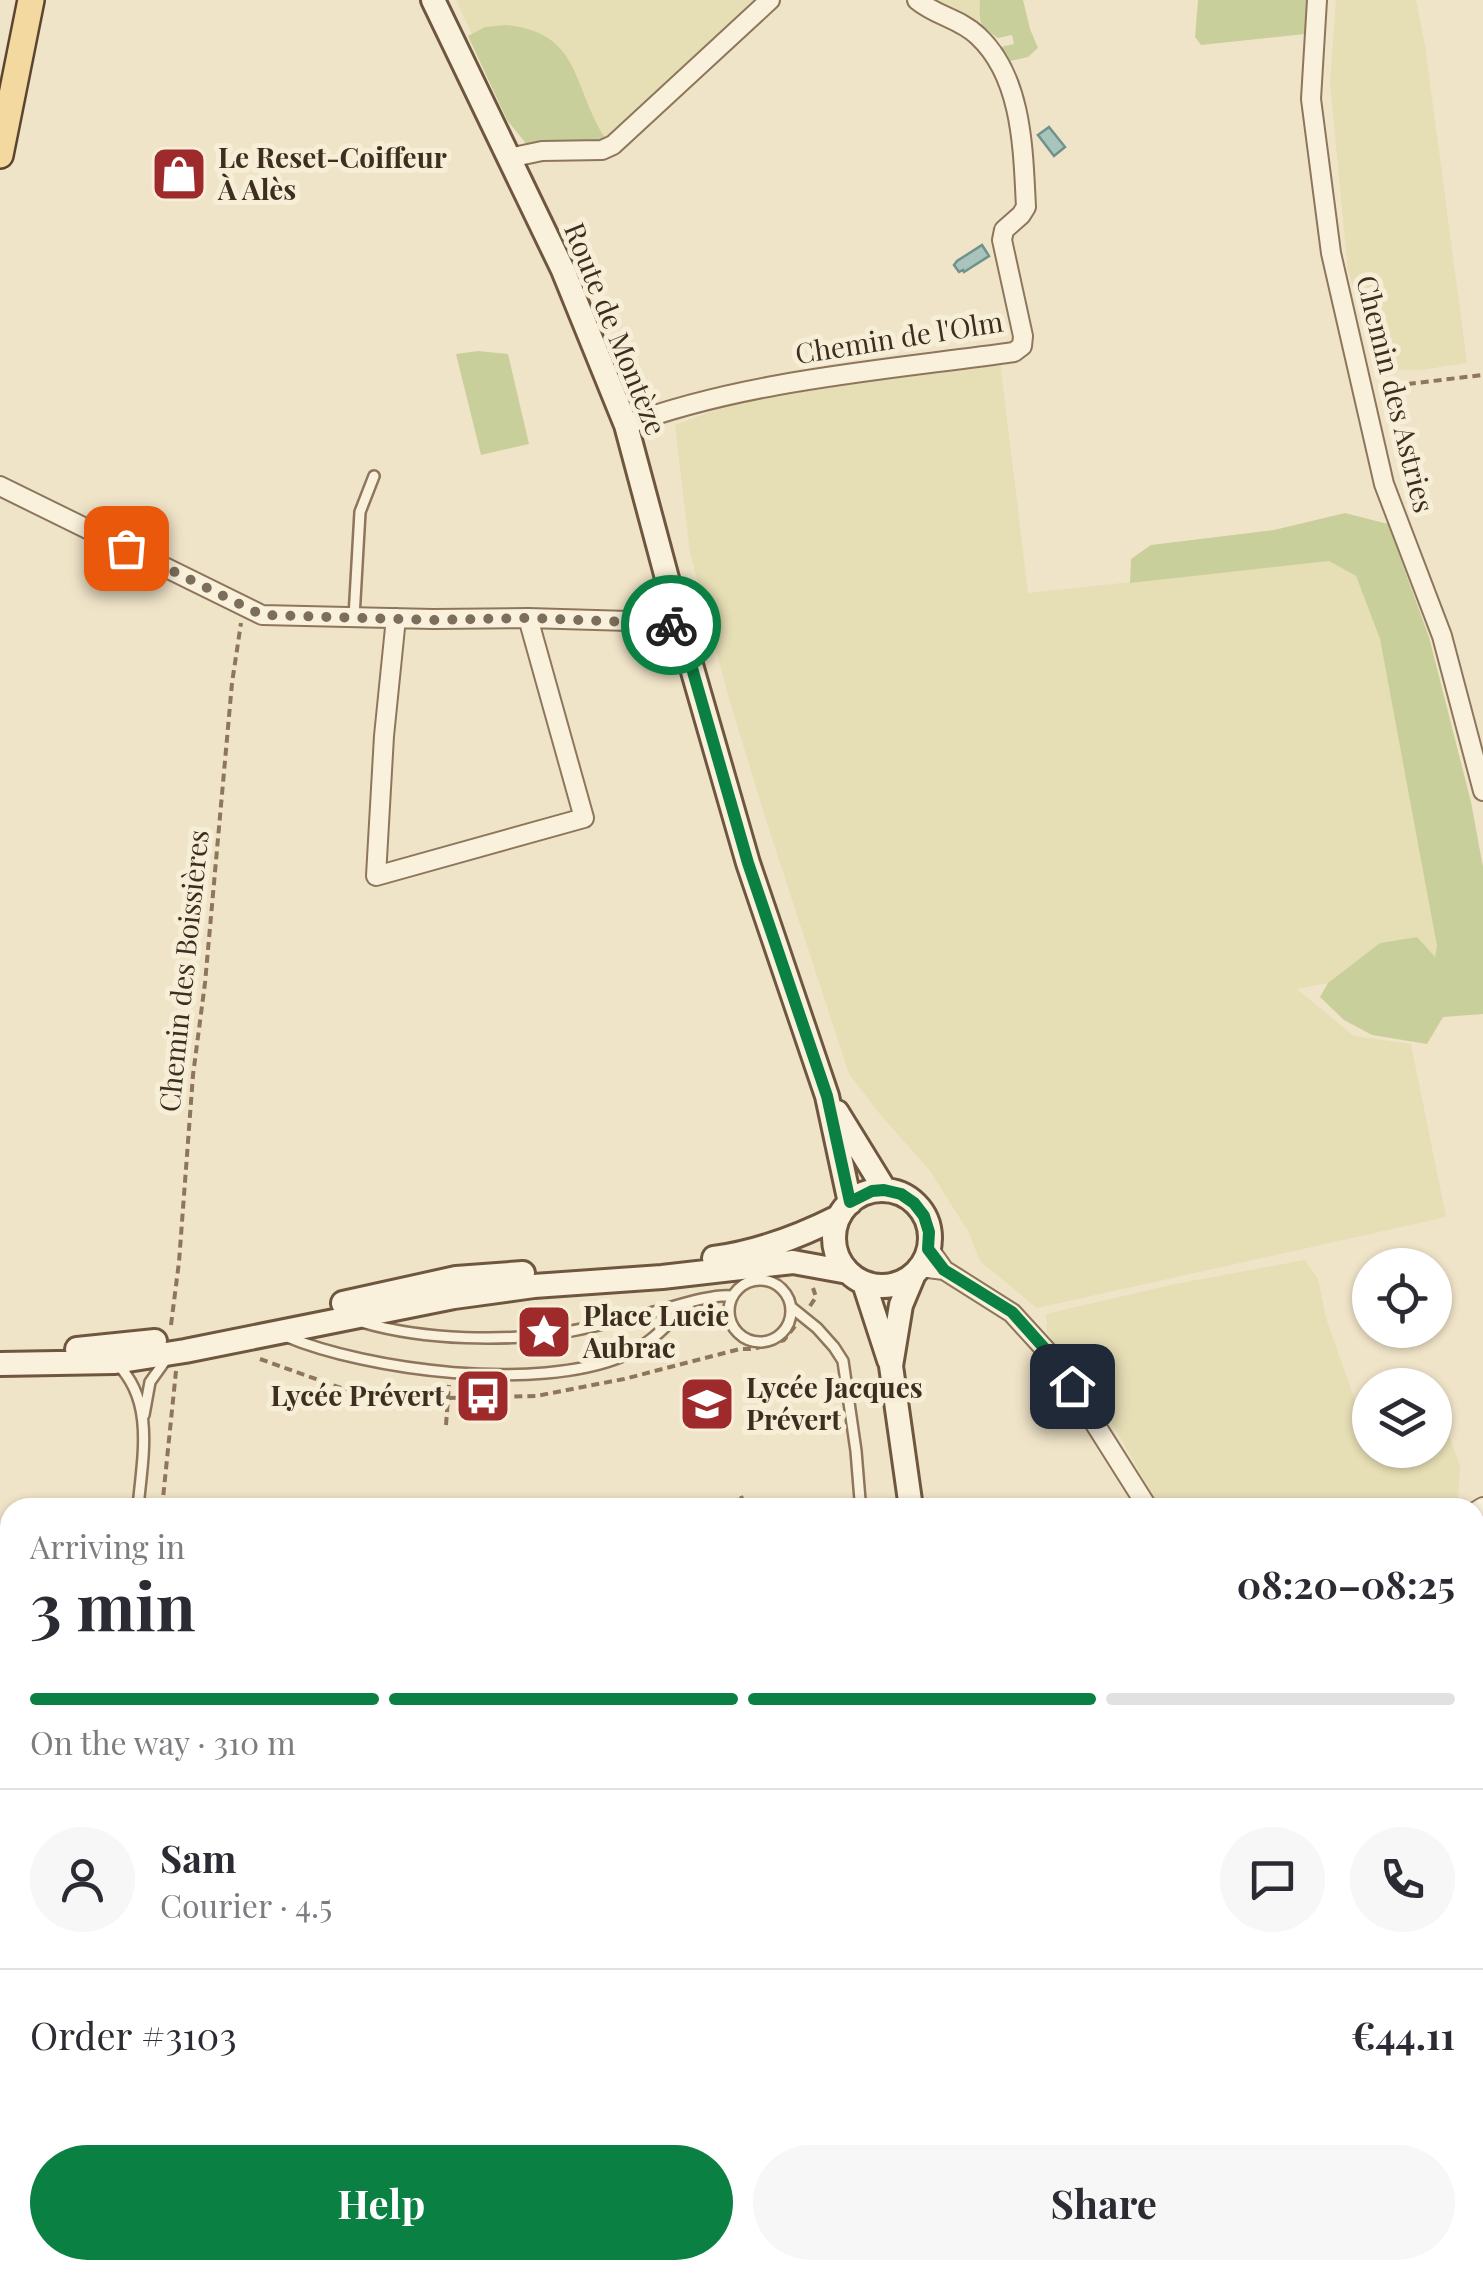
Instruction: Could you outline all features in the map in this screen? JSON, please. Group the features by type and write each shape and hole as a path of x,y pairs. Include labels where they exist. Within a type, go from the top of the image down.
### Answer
{"main road":[{"path":"0,155 31,0"}],"street":[{"name":"Route de Montèze","path":"433,0 563,270 626,425 748,863 827,1096 844,1210"},
{"path":"509,158 542,151 602,150 613,145 770,0"},
{"name":"Chemin de l'Olm","path":"626,425 760,389 1014,352 1022,346 1002,240 1004,230 1022,216 1026,207 1012,94 1002,69 977,34 918,0"},
{"name":"Chemin des Astries","path":"1317,0 1312,99 1331,253 1384,484 1442,636 1483,791"},
{"path":"0,486 262,615 528,618 662,627 679,623"},
{"path":"396,618 376,876 584,818 528,618"},
{"name":"Route de Montèze","path":"827,1096 884,1190"},
{"path":"0,1351 172,1353 260,1323 456,1278 720,1258 791,1240 872,1191 884,1190 901,1194 914,1203 929,1232 926,1265 901,1305 891,1366"},
{"path":"844,1210 834,1232 834,1246 839,1260 856,1278 891,1366 910,1498"},
{"path":"0,1364 115,1362 454,1296 534,1286 793,1262 877,1286 903,1281 926,1265"},
{"path":"926,1265 1012,1312 1054,1359 1142,1498"}],"lane":[{"path":"354,618 360,512 374,476"},
{"path":"768,1282 793,1262"},
{"path":"791,1307 780,1336 759,1343 740,1336 729,1317 732,1296 748,1283 768,1282 783,1291 791,1307 834,1346 842,1361 860,1498"},
{"path":"348,1318 408,1332 502,1338 566,1332 720,1294 732,1296"},
{"path":"278,1333 310,1346 374,1362 450,1372 514,1374 594,1365 622,1356 652,1340 688,1304"},
{"path":"144,1417 150,1382 172,1353"},
{"path":"115,1362 127,1374 144,1417 139,1498"}],"path":[{"path":"1362,389 1483,374"},
{"name":"Chemin des Boissières","path":"163,1498 193,1076 232,683 244,607"}],"shaded area":[{"path":"456,0 762,0 606,139 595,124 577,75 560,48 545,36 505,25 485,27 472,34"},
{"path":"925,0 980,0 979,21 972,23"},
{"path":"1336,0 1416,0 1467,363 1421,370 1383,370 1348,272 1330,83"},
{"path":"1000,361 1028,593 1329,561 1356,576 1380,639 1437,946 1435,958 1416,937 1380,943 1328,983 1297,989 1354,1036 1411,1044 1446,1217 1037,1308 980,1261 968,1231 930,1171 849,1074 766,820 690,553 675,425 737,402"},
{"path":"1305,1260 1318,1279 1326,1318 1352,1392 1352,1468 1452,1468 1452,1444 1460,1466 1458,1498 1154,1498 1096,1394 1047,1333 1046,1314 1175,1284"}],"green space":[{"path":"980,0 1023,0 1038,48 1028,57 1006,62 1000,47 1014,44 1012,35 998,38 983,26"},
{"path":"1198,0 1309,0 1305,34 1201,45 1195,37"},
{"path":"505,25 530,30 562,51 606,139 600,143 528,146 507,120 468,36 485,27"},
{"path":"456,354 508,354 529,444 481,455"},
{"path":"1345,513 1388,524 1429,637 1471,802 1483,867 1483,1014 1443,1017 1427,1044 1372,1035 1344,1020 1320,997 1328,983 1380,943 1417,937 1435,957 1437,946 1380,639 1356,576 1329,561 1130,583 1131,559 1151,545 1274,530"}],"water":[{"path":"1049,127 1065,147 1054,156 1038,135"},
{"path":"982,245 989,256 959,272 954,265 957,261"}],"way so far":[{"path":"126,548 262,615 433,620 528,618 671,625"}],"place":[{"name":"Le Reset-Coiffeur À Alès","path":"179,174"},
{"name":"Place Lucie Aubrac","path":"544,1332"},
{"name":"Lycée Prévert","path":"483,1396"},
{"name":"Lycée Jacques Prévert","path":"707,1404"}],"route":[{"path":"671,625 679,623 748,863 827,1096 850,1202 872,1191 884,1190 901,1194 914,1203 929,1232 928,1249 944,1270 1012,1312 1054,1359 1072,1386"}]}
